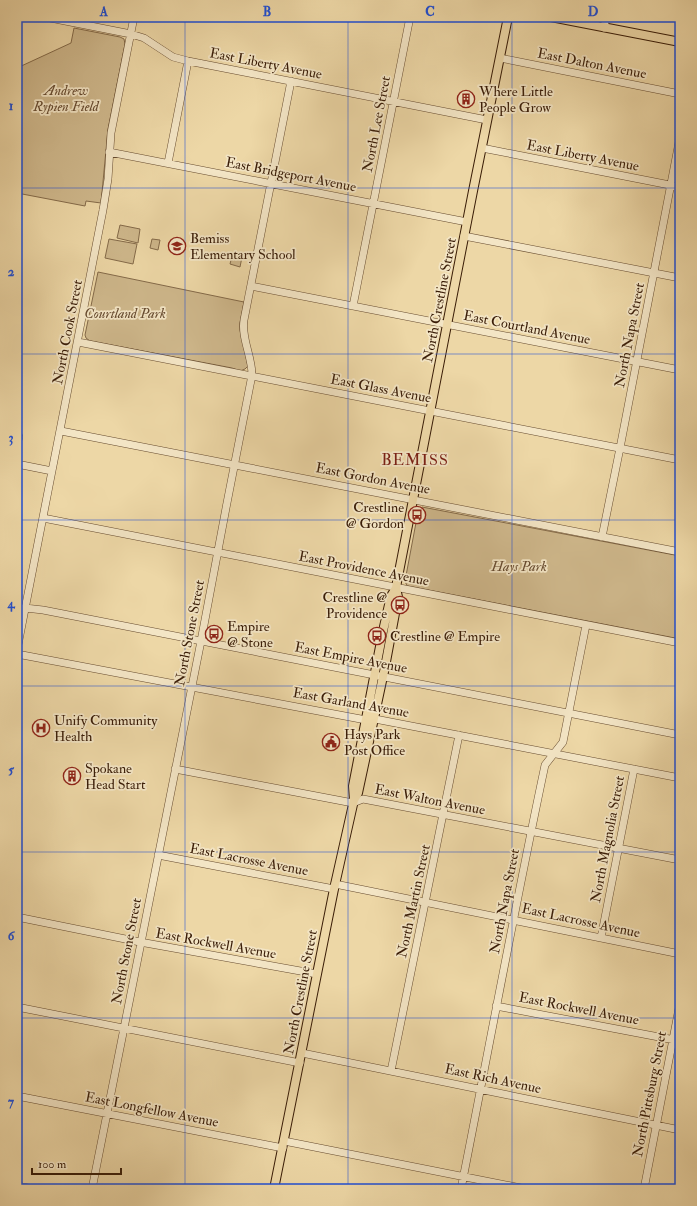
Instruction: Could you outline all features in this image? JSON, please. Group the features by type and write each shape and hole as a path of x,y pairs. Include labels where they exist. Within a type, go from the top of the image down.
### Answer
{"main road":[{"name":"North Crestline Street","path":"354,802 353,786 374,675 391,596 396,588 414,500 464,236 508,17"},
{"path":"550,17 680,42"},
{"name":"North Crestline Street","path":"274,1189 335,886 354,802 358,793 383,677 398,597 396,588"}],"street":[{"name":"East Liberty Avenue","path":"48,17 144,38 173,57 188,62 487,120"},
{"name":"North Cook Street","path":"17,650 103,210 108,179 111,133 134,17"},
{"name":"North Lee Street","path":"353,306 410,17"},
{"path":"604,28 606,17"},
{"name":"East Dalton Avenue","path":"500,58 680,94"},
{"path":"168,163 188,62"},
{"name":"North Stone Street","path":"92,1189 191,686 201,642 252,375 252,365 243,328 291,81"},
{"name":"North Napa Street","path":"602,537 680,137"},
{"name":"East Liberty Avenue","path":"482,148 680,187"},
{"name":"East Bridgeport Avenue","path":"109,152 467,222"},
{"path":"464,236 680,278"},
{"name":"East Courtland Avenue","path":"251,286 680,370"},
{"name":"East Glass Avenue","path":"78,342 680,460"},
{"path":"17,431 17,444"},
{"name":"East Gordon Avenue","path":"61,431 680,552"},
{"path":"17,464 52,471"},
{"name":"East Providence Avenue","path":"42,518 680,643"},
{"name":"East Empire Avenue","path":"17,609 25,608 43,610 680,735"},
{"name":"North Napa Street","path":"461,1189 482,1089 496,1006 545,765 563,742 586,625"},
{"name":"East Garland Avenue","path":"17,654 366,720 374,719 680,778"},
{"name":"North Martin Street","path":"391,1071 459,735"},
{"name":"East Walton Avenue","path":"175,769 354,802 363,799 680,860"},
{"name":"North Magnolia Street","path":"601,938 634,769"},
{"name":"East Lacrosse Avenue","path":"158,855 426,902 680,954"},
{"name":"East Rockwell Avenue","path":"17,917 140,942 317,974"},
{"name":"North Pittsburg Street","path":"644,1189 676,1041 680,1003"},
{"name":"East Rockwell Avenue","path":"496,1006 676,1041"},
{"path":"17,1007 300,1063"},
{"name":"East Rich Avenue","path":"302,1053 680,1130"},
{"name":"East Longfellow Avenue","path":"17,1096 107,1114 464,1176 526,1189"},
{"path":"17,1186 34,1189"}],"green space":[{"name":"Andrew Rypien Field","path":"74,28 120,37 124,39 125,44 108,129 101,203 86,201 85,206 17,193 17,68 71,43"},
{"path":"120,225 140,229 138,243 117,238"},
{"path":"109,239 137,244 133,264 105,258"},
{"path":"152,239 160,240 158,250 150,248"},
{"path":"235,255 242,257 240,267 230,264"},
{"name":"Courtland Park","path":"98,272 244,302 240,330 248,366 240,371 232,368 90,341 85,335"},
{"name":"Hays Park","path":"422,507 680,556 680,639 407,586 405,581 418,512"}],"place":[{"name":"Where Little People Grow","path":"466,99"},
{"name":"Bemiss Elementary School","path":"177,246"},
{"name":"Crestline @ Gordon","path":"417,515"},
{"name":"Crestline @ Providence","path":"400,605"},
{"name":"Empire @ Stone","path":"214,634"},
{"name":"Crestline @ Empire","path":"377,636"},
{"name":"Unify Community Health","path":"41,728"},
{"name":"Hays Park Post Office","path":"331,742"},
{"name":"Spokane Head Start","path":"72,776"}],"district":[{"name":"BEMISS","path":"415,459"}]}
